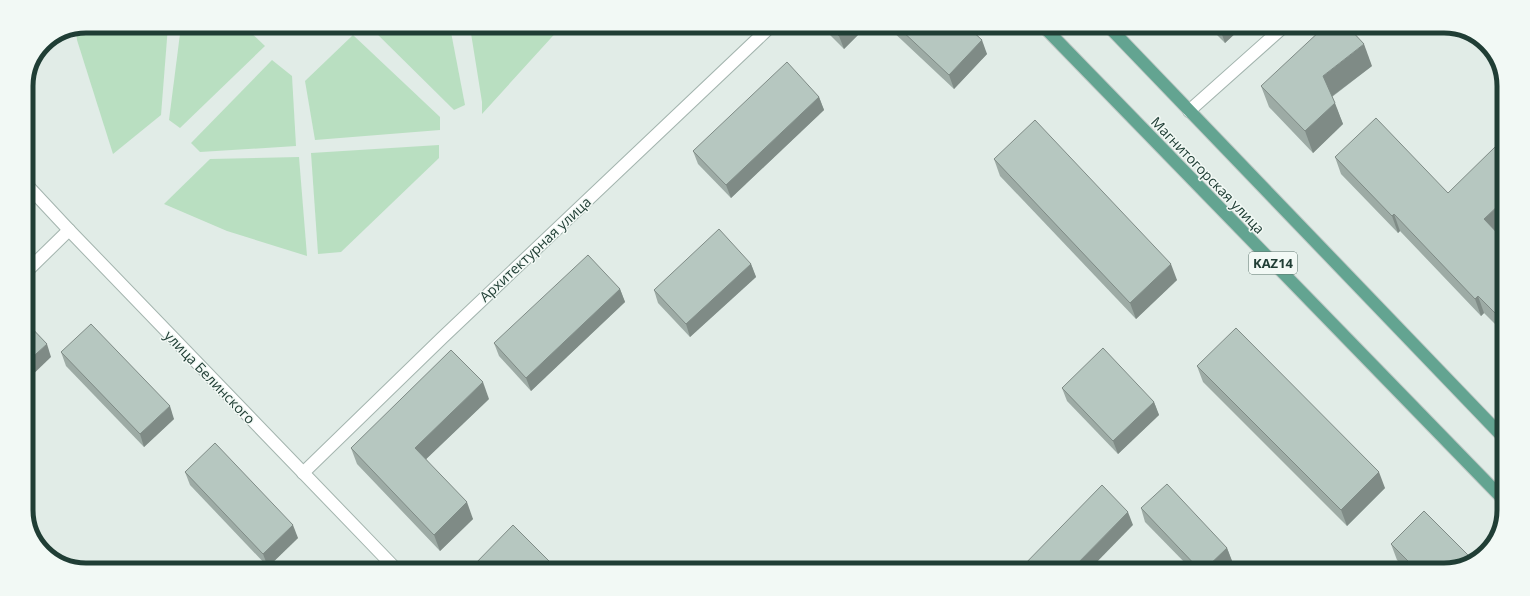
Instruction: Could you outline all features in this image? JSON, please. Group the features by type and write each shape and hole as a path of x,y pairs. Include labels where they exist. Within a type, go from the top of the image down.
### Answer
{"main road":[{"name":"Магнитогорская улица","path":"1050,33 1497,493"},
{"name":"KAZ14","path":"1115,33 1497,431"}],"street":[{"name":"Архитектурная улица","path":"303,473 460,321 764,33"},
{"path":"1189,111 1277,33"},
{"name":"улица Белинского","path":"33,191 390,563"},
{"path":"33,265 69,230"}],"green space":[{"path":"86,33 167,33 161,115 113,154 76,34"},
{"path":"180,33 251,33 265,46 180,128 169,120"},
{"path":"376,33 451,33 465,105 454,110"},
{"path":"471,33 556,33 482,114 482,102"},
{"path":"353,35 440,117 440,130 315,140 305,81"},
{"path":"272,60 292,76 296,146 200,152 191,143"},
{"path":"439,145 439,158 341,252 318,254 311,153"},
{"path":"299,157 307,256 227,231 164,204 210,159"}],"building":[{"path":"904,33 974,33 982,40 949,75"},
{"path":"1318,33 1354,33 1364,44 1323,76 1335,103 1305,131 1261,86"},
{"path":"787,62 819,97 726,185 693,151"},
{"path":"1376,118 1448,193 1495,147 1497,149 1497,207 1484,219 1497,233 1497,315 1478,296 1475,299 1394,214 1392,216 1335,157"},
{"path":"1035,120 1171,264 1130,303 994,159"},
{"path":"719,229 751,264 686,324 654,290"},
{"path":"588,255 620,289 526,378 494,343"},
{"path":"91,324 170,406 140,434 61,352"},
{"path":"1236,328 1379,472 1341,510 1197,366"},
{"path":"33,329 47,344 33,357"},
{"path":"1103,348 1154,402 1113,441 1062,388"},
{"path":"451,350 483,382 415,448 467,502 434,535 351,448"},
{"path":"215,443 293,525 263,554 185,472"},
{"path":"1167,484 1227,548 1211,563 1193,563 1141,508"},
{"path":"1102,485 1128,512 1078,563 1026,563"},
{"path":"1424,511 1469,556 1451,563 1410,563 1391,544"},
{"path":"513,525 551,563 476,563"}]}
